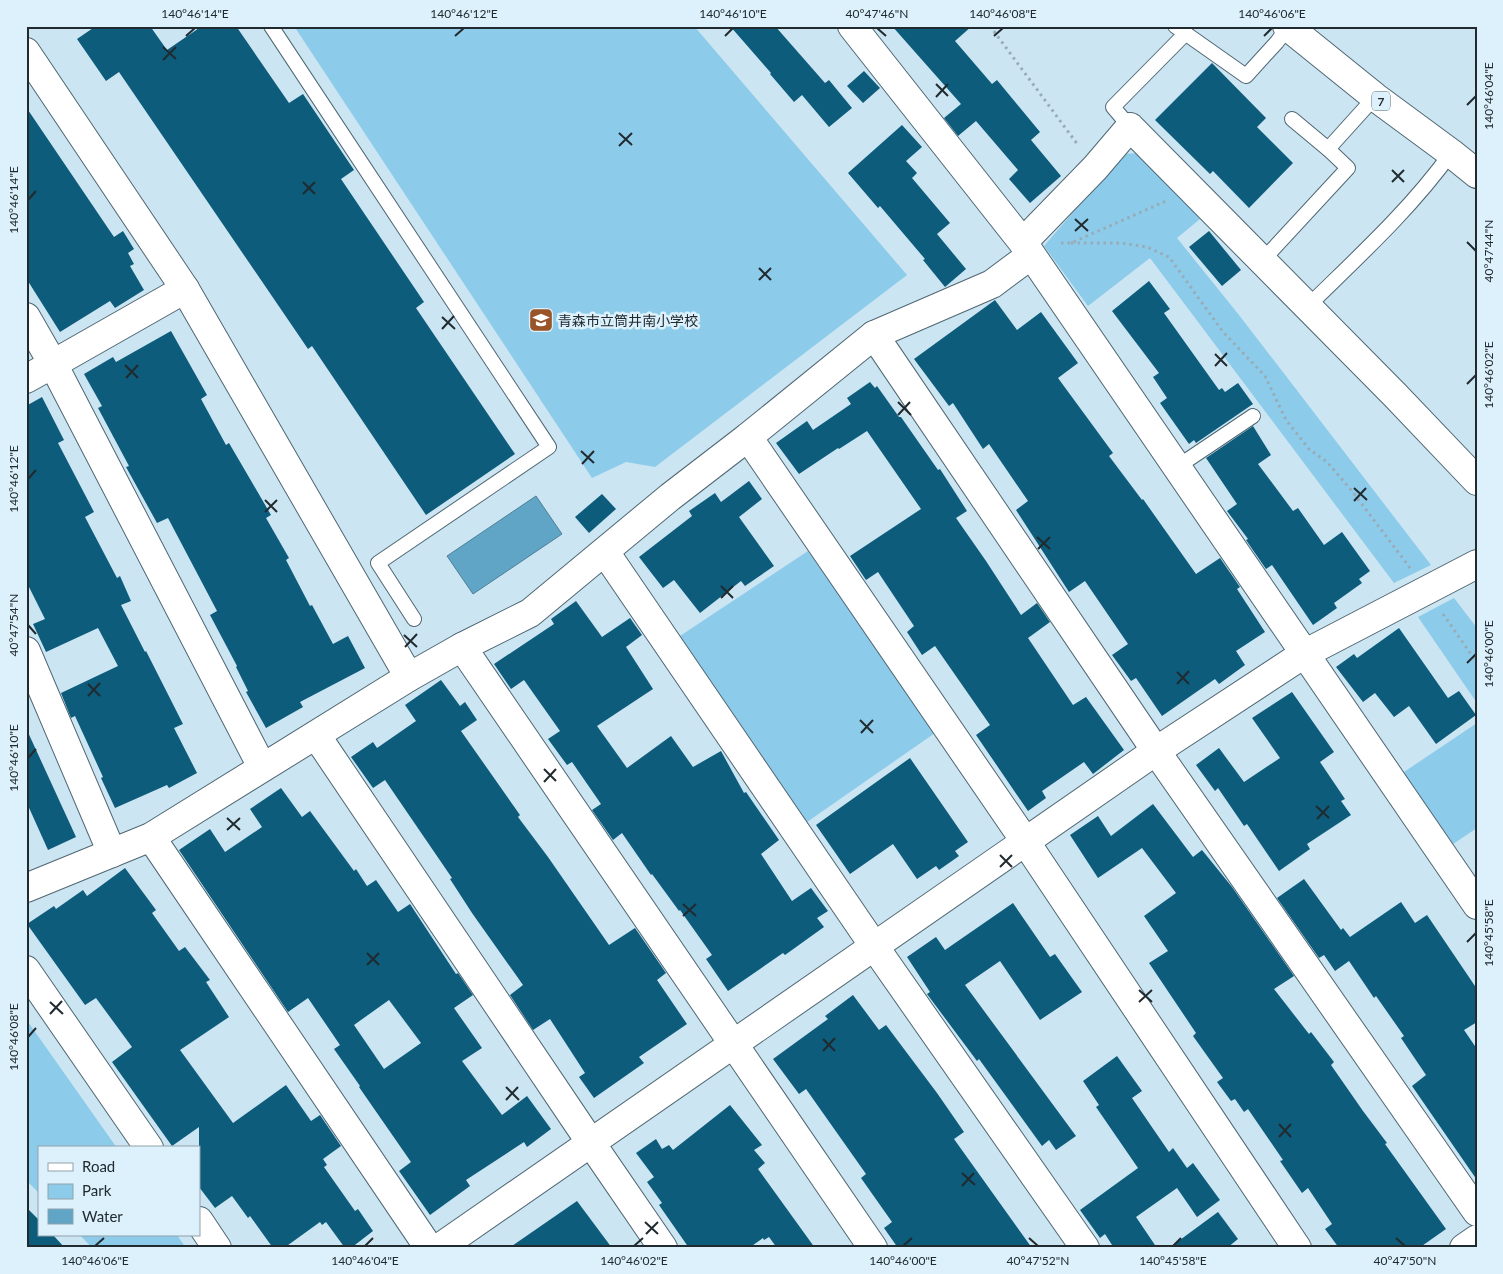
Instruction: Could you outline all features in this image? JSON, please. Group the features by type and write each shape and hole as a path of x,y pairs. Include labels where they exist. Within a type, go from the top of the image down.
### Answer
{"main road":[{"path":"852,26 1028,245 1176,467 1477,905"},
{"name":"7","path":"1287,27 1375,97 1477,174"},
{"path":"26,52 185,289 409,677"},
{"path":"26,888 151,837 409,677 462,647 530,613 670,497 874,336 992,284 1130,127 1477,481"},
{"path":"26,379 185,289"},
{"path":"26,317 53,364 262,767"},
{"path":"874,336 1156,751 1477,1212"},
{"path":"748,437 1025,841 1297,1248"},
{"path":"605,552 874,946 1084,1248"},
{"path":"151,837 443,1246 1156,751 1304,654 1477,564"},
{"path":"462,647 873,1248"},
{"path":"26,651 112,853"},
{"path":"316,735 663,1248"},
{"path":"27,973 147,1146"},
{"path":"200,1222 217,1248"},
{"path":"1464,1248 1477,1239"}],"lane":[{"path":"271,26 549,447 378,564 414,620"},
{"path":"1130,127 1113,108 1180,30 1246,76 1277,42 1287,27"},
{"path":"1328,150 1375,97"},
{"path":"1262,260 1348,168 1292,119"},
{"path":"1307,307 1401,215 1437,173 1451,153"},
{"path":"1176,467 1253,416"}],"path":[{"path":"990,26 1095,168"},
{"path":"1070,243 1191,189"},
{"path":"1028,245 1122,243 1147,247 1169,257 1223,332 1265,376 1286,420 1309,449 1327,462 1352,491 1426,590 1477,663"}],"green space":[{"path":"294,26 694,26 907,275 655,467 626,462 592,478"},
{"path":"1139,153 1200,219 1177,238 1239,315 1431,565 1394,583 1150,258 1088,306 1044,246 1123,154"},
{"path":"808,551 935,733 807,822 680,636"},
{"path":"1454,598 1477,628 1477,703 1418,617"},
{"path":"1477,723 1477,828 1453,844 1401,774"},
{"path":"26,1019 116,1146 38,1146 38,1192 26,1180"},
{"path":"81,1236 178,1236 186,1248 92,1248"}],"water":[{"path":"536,496 562,534 473,594 447,556"}],"building":[{"path":"96,26 150,26 167,50 202,26 236,26 289,103 303,94 354,170 341,179 424,302 416,308 515,454 426,515 312,346 308,349 119,72 106,81 77,39"},
{"path":"730,26 775,26 825,83 829,80 852,108 829,127 802,95 794,102"},
{"path":"892,26 972,26 955,41 992,84 997,80 1040,132 1031,140 1061,176 1030,203 1009,179 1018,170 976,121 958,136 944,118 961,104"},
{"path":"1212,63 1266,118 1257,127 1293,163 1249,208 1213,171 1210,174 1155,120"},
{"path":"864,71 880,88 863,103 847,86"},
{"path":"26,107 114,237 123,231 134,249 128,253 134,264 130,266 144,290 115,308 110,301 60,332 26,278"},
{"path":"902,125 922,147 906,161 917,173 912,178 950,223 937,234 966,269 945,287 923,260 925,259 880,206 878,208 848,173"},
{"path":"1209,231 1241,270 1222,286 1189,247"},
{"path":"1149,281 1170,309 1164,313 1219,390 1222,388 1225,392 1238,383 1253,404 1196,443 1194,440 1189,444 1160,403 1167,398 1153,377 1159,373 1112,311"},
{"path":"995,300 1017,330 1041,312 1078,363 1058,378 1113,453 1109,456 1143,499 1196,574 1220,558 1240,587 1237,589 1265,632 1236,651 1245,665 1219,684 1215,679 1162,716 1136,678 1131,681 1112,655 1128,644 1085,581 1069,592 1016,510 1028,501 989,444 983,449 953,403 949,406 914,359"},
{"path":"171,331 207,395 201,399 226,445 229,443 271,515 266,518 289,558 286,560 310,606 312,605 333,644 348,636 365,668 300,702 303,707 266,728 246,692 248,691 237,666 210,615 217,611 168,518 157,523 126,467 129,466 98,408 102,406 84,374 113,357 116,362"},
{"path":"870,382 875,388 877,386 938,470 940,469 967,511 956,518 1021,615 1037,603 1050,622 1028,638 1073,705 1086,697 1124,750 1093,774 1084,762 1042,791 1046,798 1028,811 976,735 990,725 935,646 922,655 907,632 914,626 878,572 866,580 850,556 921,509 867,431 799,474 776,443 807,421 813,430 851,404 847,398"},
{"path":"42,397 64,440 58,443 94,512 85,517 117,578 120,576 131,601 121,605 183,724 174,728 197,773 169,788 167,785 115,808 75,716 71,718 61,693 118,666 98,628 46,652 33,624 45,619 26,581 26,406"},
{"path":"1253,426 1271,455 1258,464 1293,511 1298,508 1324,545 1342,532 1370,571 1359,579 1362,583 1334,603 1337,608 1313,625 1272,565 1266,569 1246,540 1248,539 1227,511 1237,504 1206,458"},
{"path":"749,481 762,499 739,517 774,566 745,586 741,581 700,613 674,580 663,588 639,557 692,516 689,511 715,493 721,502"},
{"path":"602,494 616,509 589,533 575,517"},
{"path":"576,601 602,637 630,618 642,635 626,647 653,689 597,726 627,768 671,736 693,767 721,751 744,793 746,792 779,840 761,854 792,901 811,888 828,911 817,918 824,927 785,955 783,953 728,991 706,959 712,955 680,910 651,875 622,833 613,840 592,810 601,804 572,762 567,765 548,739 560,731 524,680 511,689 494,664 554,624 551,619"},
{"path":"1399,628 1448,698 1459,691 1476,715 1436,744 1409,706 1394,717 1375,693 1363,702 1336,667 1354,654 1357,658"},
{"path":"441,680 460,706 465,702 477,720 461,731 520,815 518,817 609,945 635,928 666,973 657,980 687,1024 639,1057 644,1063 594,1098 579,1077 585,1073 550,1019 533,1030 510,995 523,985 472,913 450,879 452,878 385,780 373,788 351,757 373,742 377,748 416,721 405,705"},
{"path":"1292,692 1334,752 1320,762 1345,799 1341,801 1351,815 1307,844 1310,849 1279,871 1247,824 1244,826 1218,788 1215,791 1196,765 1219,748 1244,782 1280,758 1252,718"},
{"path":"26,728 76,837 48,850 26,801"},
{"path":"910,758 968,842 955,851 959,856 939,870 936,866 917,879 893,844 850,874 816,825"},
{"path":"281,788 302,817 310,811 354,871 356,869 367,886 376,880 398,912 410,904 456,974 458,973 473,995 454,1008 482,1048 462,1061 502,1115 527,1096 551,1129 527,1147 524,1142 466,1180 470,1186 430,1215 399,1171 411,1162 334,1049 340,1045 308,998 288,1012 179,850 210,829 225,852 262,827 250,809","holes":["389,1000 421,1043 384,1069 354,1025"]},
{"path":"1153,804 1193,857 1202,850 1232,887 1294,976 1274,989 1309,1034 1311,1032 1334,1062 1331,1065 1446,1229 1419,1248 1339,1248 1325,1229 1332,1224 1308,1188 1302,1193 1280,1161 1283,1160 1248,1109 1244,1112 1235,1099 1231,1101 1217,1082 1223,1078 1193,1036 1196,1033 1149,963 1168,951 1144,916 1176,893 1142,848 1098,878 1070,835 1098,816 1111,836"},
{"path":"125,868 156,910 152,913 179,951 185,947 210,980 206,982 229,1017 180,1050 233,1123 286,1085 311,1121 320,1115 341,1146 323,1159 327,1165 324,1167 355,1211 358,1209 373,1231 351,1248 345,1248 326,1222 322,1225 320,1222 284,1248 273,1248 250,1216 248,1218 232,1196 215,1208 200,1188 199,1127 172,1146 112,1062 132,1047 96,998 85,1005 27,924 54,906 56,909 83,890 87,896"},
{"path":"1304,879 1341,930 1343,928 1350,937 1401,902 1415,923 1427,915 1477,989 1477,1022 1464,1030 1477,1049 1477,1180 1412,1086 1426,1075 1401,1038 1404,1036 1376,996 1374,998 1349,961 1335,971 1324,955 1319,958 1277,898"},
{"path":"1013,903 1050,957 1055,954 1082,992 1040,1020 1000,961 965,985 1076,1136 1056,1150 1049,1140 1042,1146 979,1059 977,1061 927,994 930,992 907,957 936,937 945,950"},
{"path":"853,995 879,1030 886,1025 937,1093 964,1132 954,1139 1032,1248 898,1248 884,1228 892,1222 861,1178 866,1174 806,1089 799,1094 773,1059 828,1019 825,1016"},
{"path":"1117,1056 1142,1091 1132,1098 1169,1152 1173,1148 1187,1168 1193,1163 1220,1200 1197,1217 1177,1188 1136,1217 1157,1248 1114,1248 1105,1234 1100,1238 1080,1210 1138,1168 1096,1107 1099,1105 1083,1081"},
{"path":"730,1105 762,1145 754,1150 765,1163 758,1169 815,1248 777,1248 769,1237 764,1240 763,1238 749,1248 689,1248 659,1205 662,1203 647,1182 654,1177 636,1153 656,1139 662,1149 669,1145 673,1150"},
{"path":"577,1201 612,1248 509,1248"},
{"path":"26,1207 38,1219 38,1236 54,1236 65,1248 26,1248"},
{"path":"1218,1212 1238,1239 1227,1248 1169,1248"}],"place":[{"name":"青森市立筒井南小学校","path":"541,320"}]}
